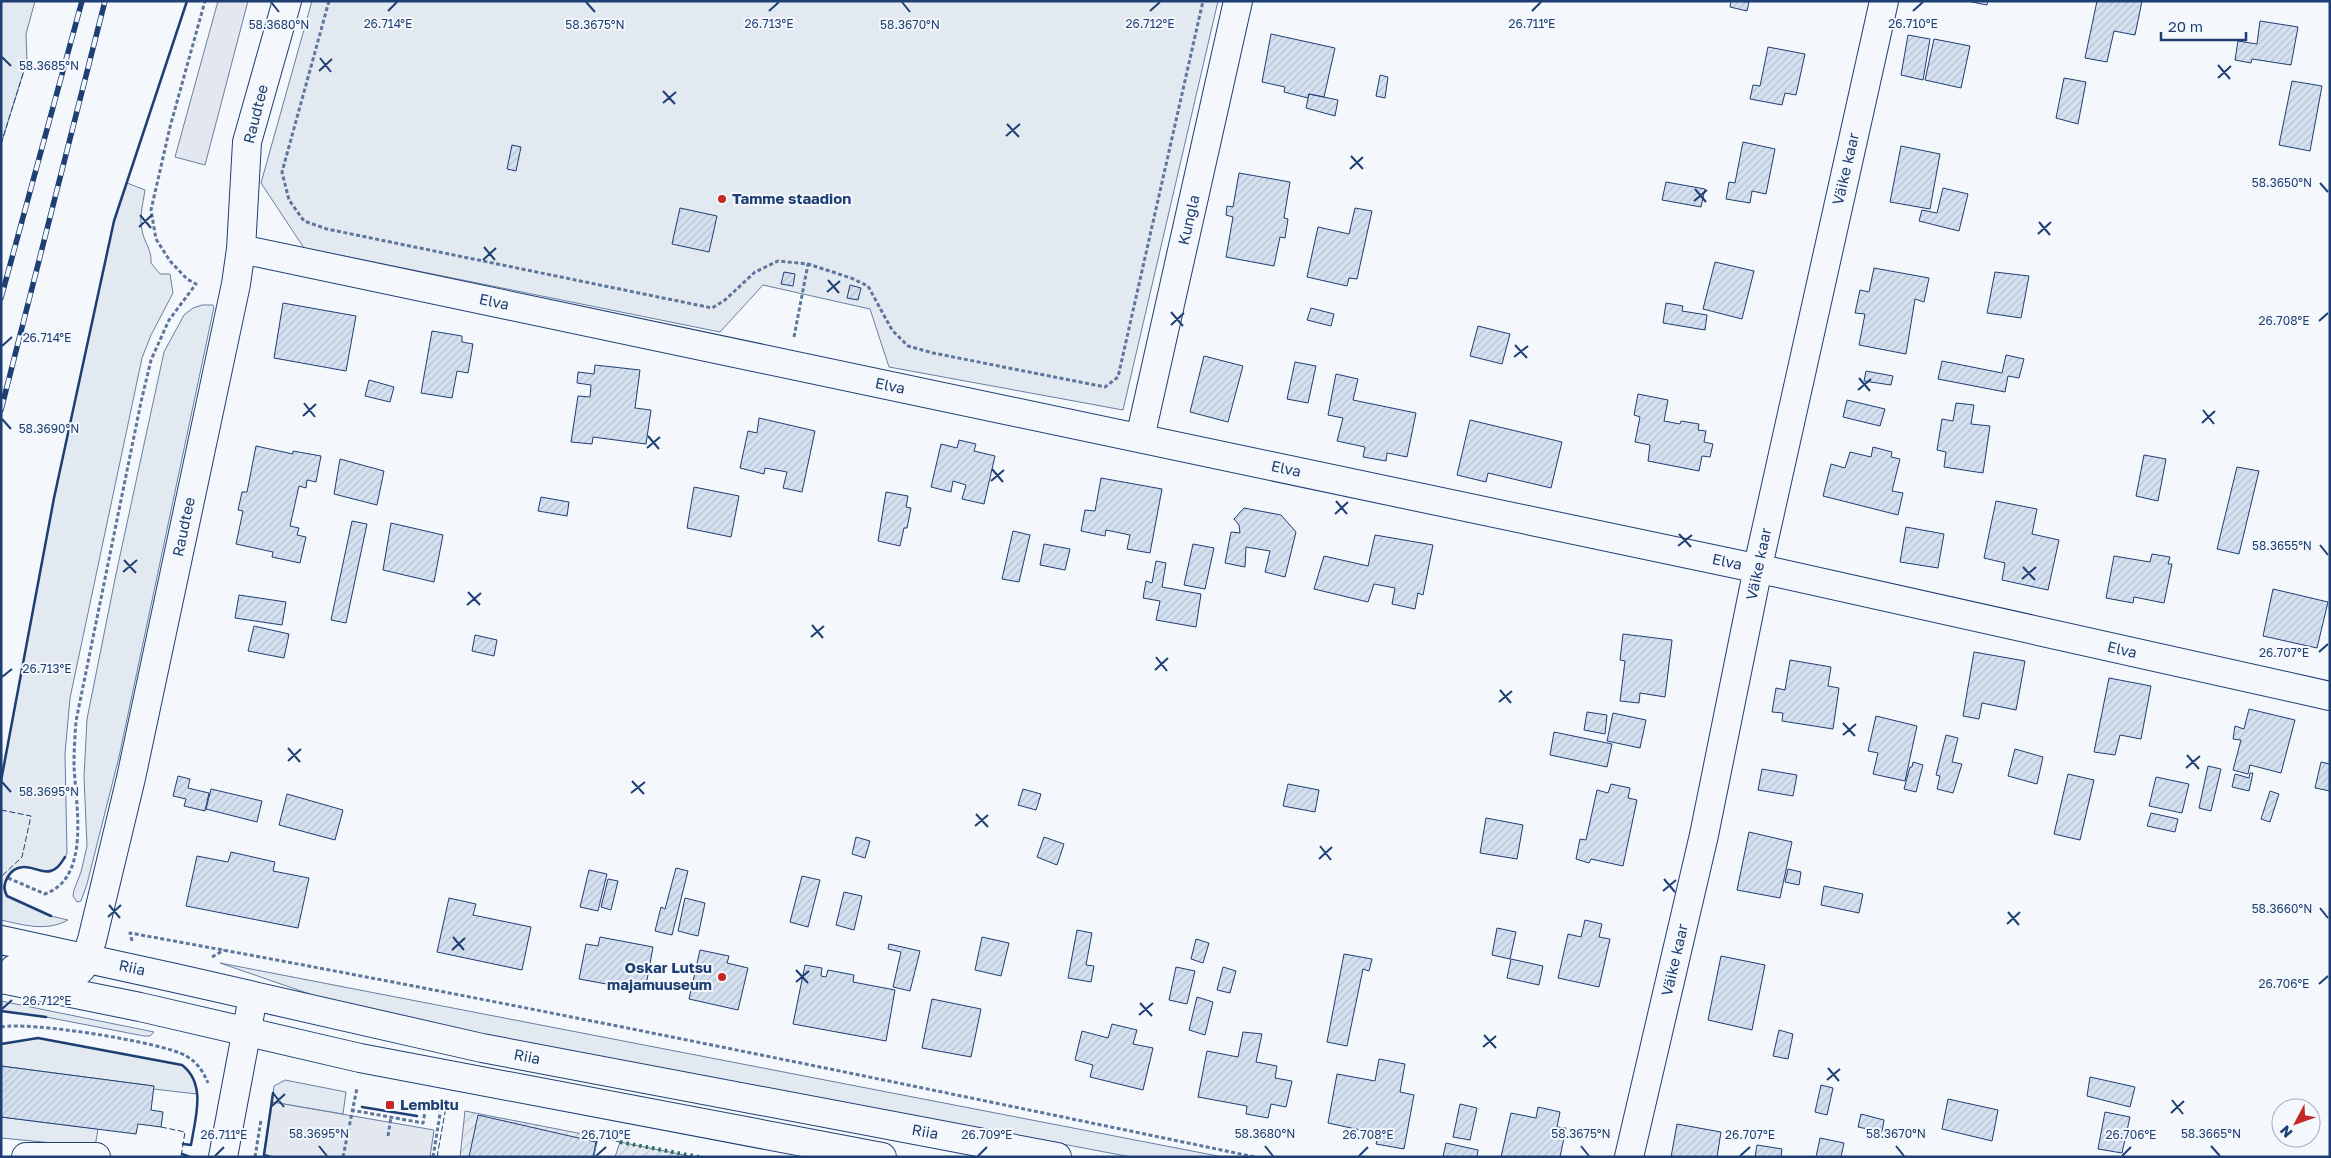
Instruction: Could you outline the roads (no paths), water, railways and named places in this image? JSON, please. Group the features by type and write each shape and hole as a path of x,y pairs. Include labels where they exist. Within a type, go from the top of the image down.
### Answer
{"main road":[{"name":"Raudtee","path":"1,967 67,977 75,974 83,966 86,958 131,778 236,284 241,249 247,142 287,1"},
{"name":"Kungla","path":"1140,438 1238,1"},
{"name":"Väike kaar","path":"1629,1157 1704,836 1758,569 1884,1"},
{"name":"Elva","path":"241,249 1758,569 2330,696"},
{"name":"Riia","path":"1,940 482,1048 1057,1157"},
{"name":"Riia","path":"1,978 360,1058 882,1157"},
{"path":"223,1157 253,997"},
{"path":"26,1157 96,1157"}],"railway":[{"path":"1,298 82,1"},
{"path":"1,410 105,1"}],"place":[{"name":"Tamme staadion","path":"722,199"},
{"name":"Oskar Lutsu majamuuseum","path":"722,977"},
{"name":"Lembitu","path":"390,1105"}]}
